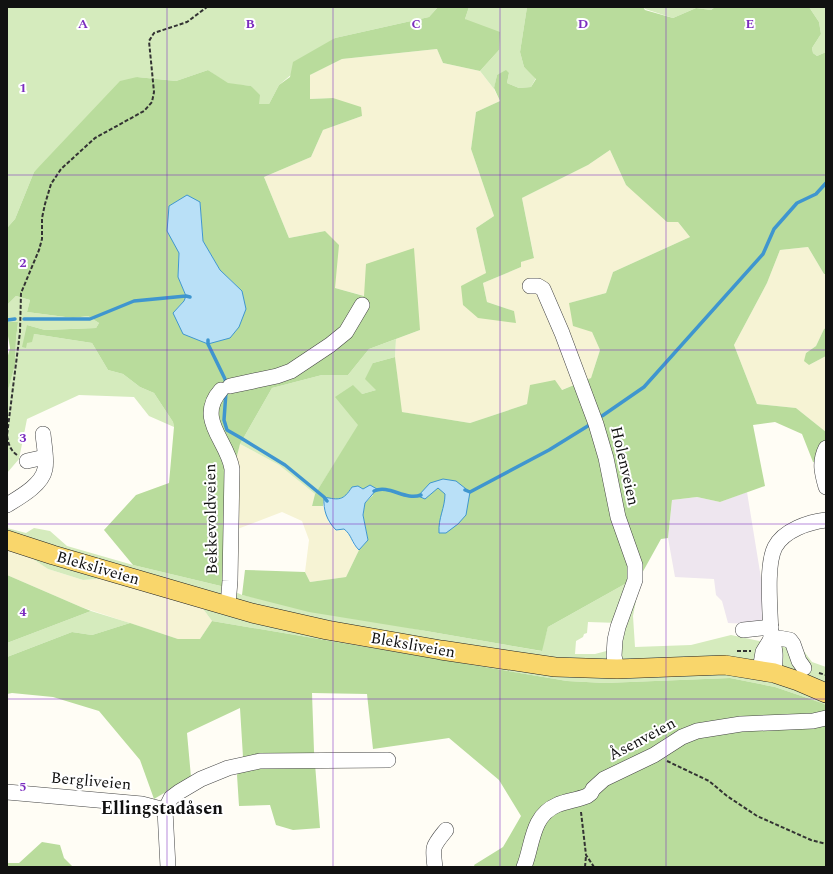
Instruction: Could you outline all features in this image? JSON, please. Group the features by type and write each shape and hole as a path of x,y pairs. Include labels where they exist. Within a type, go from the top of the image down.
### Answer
{"main road":[{"name":"Bleksliveien","path":"7,540 53,555 252,613 327,630 441,650 555,667 617,669 725,665 767,672 798,681 826,693"}],"street":[{"name":"Holenveien","path":"530,286 538,286 542,289 562,333 596,424 606,458 618,517 635,565 634,580 615,640 614,656 617,669"},
{"name":"Bekkevoldveien","path":"228,605 230,581 232,469 229,456 211,420 213,403 226,388 292,371 346,332 362,305"},
{"path":"7,505 25,494 35,485 44,473 46,468 43,434"},
{"path":"826,448 821,466 826,487"},
{"path":"27,461 45,457"},
{"path":"767,672 775,646 771,633 770,576 771,560 775,546 782,538 792,531 807,524 826,520"},
{"path":"743,630 771,633 779,638 790,640 799,661 804,668"},
{"name":"Åsenveien","path":"524,867 534,829 538,820 545,812 591,793 593,789 604,779 654,755 682,737 697,731 741,724 813,721 826,718"},
{"path":"168,867 165,810 168,802 179,792 201,780 228,768 260,761 388,760"},
{"name":"Bergliveien","path":"7,792 142,804 165,810"},
{"path":"435,867 432,851 435,843 446,830"}],"path":[{"path":"27,461 12,451 7,435 20,332 21,293 39,250 42,239 42,218 51,184 61,169 95,138 144,111 152,102 154,92 149,41 154,33 187,22 207,7"},
{"path":"654,755 708,781 757,816 811,840 826,844"},
{"path":"579,799 586,855 585,867"},
{"path":"586,855 594,867"}],"shaded area":[{"path":"437,49 443,63 480,71 494,89 500,101 476,112 471,149 494,216 476,228 486,273 463,305 514,311 487,302 483,283 521,267 521,262 534,257 522,198 588,165 610,150 626,185 678,222 690,237 613,272 606,293 569,303 592,332 600,350 591,378 527,404 470,423 401,412 395,357 396,339 420,330 365,296 335,288 325,231 289,238 264,177 311,157 323,130 362,116 333,98 310,99 310,75 342,59"},
{"path":"808,247 824,274 826,274 826,328 824,329 816,346 806,353 809,365 826,356 826,432 796,408 757,404 734,345 767,283 780,250"},
{"path":"240,444 279,465 315,494 312,506 323,506 329,523 344,529 349,533 353,544 359,550 346,577 310,582 305,572 309,540 302,521 282,512 227,533 229,488"},
{"path":"747,492 768,621 748,624 728,623 722,601 716,595 714,579 675,577 668,538 672,500 697,497 720,502"},
{"path":"7,548 27,555 48,569 83,580 108,578 201,606 212,621 200,639 178,639 81,607 7,575"}],"green space":[{"path":"7,7 438,7 429,17 335,38 279,85 269,104 259,104 251,86 228,84 208,70 176,81 137,77 34,172 15,219 7,228"},
{"path":"438,7 469,7 465,19 500,32 499,50 480,71 443,63 437,49 342,59 310,75 310,99 333,98 361,107 362,116 323,130 311,157 264,177 289,238 325,231 339,245 335,288 364,296 366,264 414,248 420,330 369,349 348,375 322,375 272,388 240,444 229,488 225,587 133,565 104,530 136,495 169,483 174,427 173,422 154,393 140,387 123,374 108,370 92,343 34,334 32,342 27,343 26,348 22,347 27,325 45,330 96,328 99,323 88,316 73,318 27,312 30,300 16,296 7,305 7,228 15,219 34,172 120,81 137,77 176,81 208,70 228,83 251,86 260,95 259,104 269,104 279,85 290,77 293,62 335,38 429,17","holes":["200,202 203,241 220,270 242,291 173,313 184,301 186,296 178,277 179,253"]},
{"path":"469,7 527,7 520,52 524,67 536,78 531,87 519,88 507,83 509,73 497,75 494,89 480,71 499,50 465,19"},
{"path":"527,7 643,7 645,10 673,18 696,8 711,10 715,7 809,7 819,22 821,34 812,48 813,53 817,56 826,52 826,274 824,274 808,247 780,250 767,283 734,345 757,404 796,408 826,432 826,465 813,462 802,434 775,422 753,425 765,486 720,502 697,497 672,500 668,538 661,539 641,575 548,627 542,651 309,612 242,595 245,570 305,572 310,582 346,577 359,550 368,540 363,515 365,503 373,495 363,489 339,500 324,497 323,506 312,506 315,494 358,425 335,397 353,385 362,394 376,390 365,379 373,363 395,357 402,412 470,423 527,404 530,385 555,380 562,390 591,378 600,350 592,332 573,326 569,303 606,293 613,272 690,237 678,222 667,222 626,185 610,150 588,165 522,198 534,258 521,262 521,267 483,283 487,302 514,311 516,323 478,318 463,305 461,286 486,273 476,228 494,216 471,149 476,112 500,101 494,88 497,75 506,70 509,73 507,83 519,88 531,87 536,79 524,67 520,52"},
{"path":"643,7 715,7 711,10 696,8 673,18"},
{"path":"809,7 826,7 826,52 817,56 813,53 812,48 821,34 819,22"},
{"path":"16,296 30,300 27,312 73,318 88,316 99,323 96,328 45,330 27,325 27,343 34,334 92,343 108,370 123,374 140,387 154,393 173,422 174,427 149,416 134,397 79,395 27,419 19,459 7,473 7,390 15,365 18,322 7,322 7,305"},
{"path":"7,322 18,322 15,365 8,390 7,359 10,348 7,336"},
{"path":"826,328 826,356 809,365 804,361 806,353 816,346 824,329"},
{"path":"396,339 395,357 373,363 376,390 362,394 359,425 315,494 279,465 240,444 272,388 322,375 348,375 369,349"},
{"path":"7,528 26,533 34,528 50,531 67,546 133,565 225,587 242,595 426,631 541,651 548,627 641,575 633,616 635,647 691,645 731,635 803,650 812,662 826,667 826,705 775,687 730,678 605,683 567,681 212,621 201,606 108,578 83,580 48,569 27,555 7,548","holes":["588,622 619,623 614,649 595,654 575,654 576,641 587,633"]},
{"path":"7,575 81,607 91,611 7,643"},
{"path":"91,611 130,623 92,635 72,632 7,657 7,643"},
{"path":"212,621 567,681 605,683 730,678 775,687 822,703 826,705 826,867 475,867 474,865 503,847 521,816 499,780 449,738 373,749 367,694 312,693 314,751 320,828 293,830 276,825 270,805 239,806 237,775 243,757 240,708 187,733 191,777 154,799 140,760 99,711 53,697 12,693 7,694 7,657 72,632 92,635 130,623 178,639 200,639"},
{"path":"42,842 60,845 64,858 72,866 7,867 7,863 19,863"}],"water":[{"path":"187,195 200,202 203,241 220,270 242,291 246,309 239,327 230,338 208,344 183,334 173,313 184,301 186,296 178,277 179,253 167,231 169,206"},
{"path":"443,479 456,481 470,492 466,515 458,524 446,533 439,533 445,494 438,488 425,499 418,496 430,483"},
{"path":"370,485 377,489 365,503 363,515 368,540 359,550 347,531 344,529 336,530 330,523 325,511 324,497 337,499 346,495 352,487 358,486 363,489"}],"waterway":[{"path":"602,416 644,387 763,254 774,229 797,203 816,194 826,183"},
{"path":"24,319 90,319 134,301 186,296 190,297"},
{"path":"7,320 15,319"},
{"path":"208,340 208,344 226,384"},
{"path":"226,392 224,420 227,430 285,465 327,501"},
{"path":"465,490 470,492 549,450 591,424"},
{"path":"374,491 380,489 409,496 421,495"}],"district":[{"name":"Ellingstadåsen","path":"162,808"}]}
